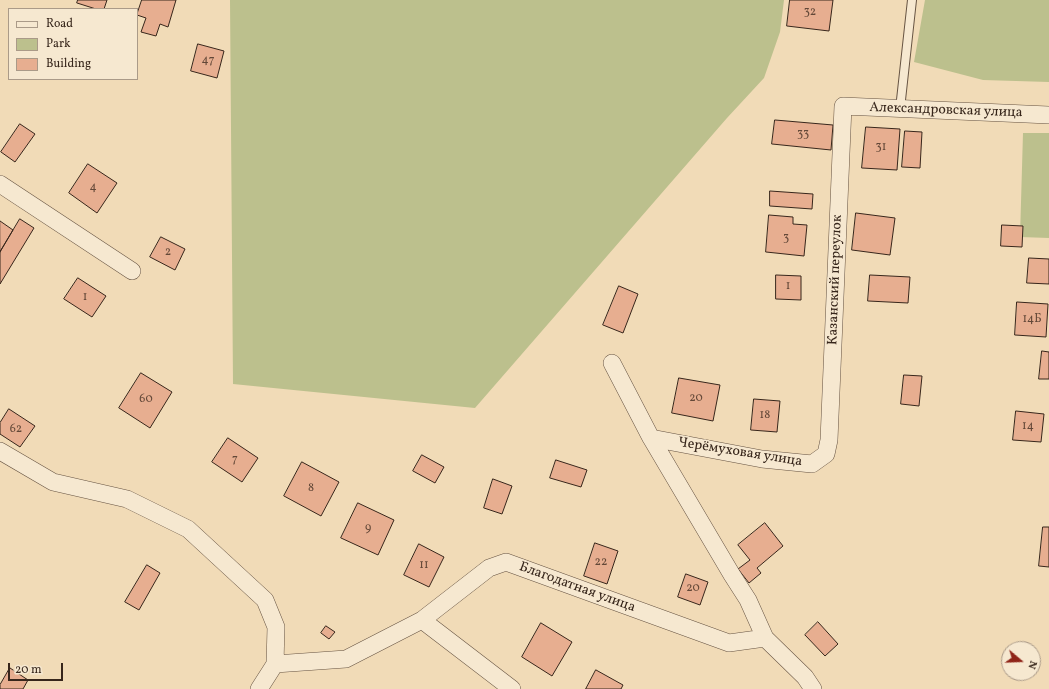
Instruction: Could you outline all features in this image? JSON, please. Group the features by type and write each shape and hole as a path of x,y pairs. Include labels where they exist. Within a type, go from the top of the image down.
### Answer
{"street":[{"name":"Александровская улица","path":"843,106 1049,115"},
{"name":"Казанский переулок","path":"826,454 829,424 843,106"},
{"path":"0,184 132,271"},
{"path":"612,363 651,438 748,600 765,638 805,677 813,689"},
{"name":"Черёмуховая улица","path":"651,438 762,459 812,464 826,454"},
{"path":"0,451 53,482 127,499 188,529 265,600 276,627 274,664 258,689"},
{"name":"Благодатная улица","path":"274,664 346,659 422,620 489,568 506,562 729,643 765,638"},
{"path":"422,620 512,689"}],"lane":[{"path":"900,109 912,0"}],"green space":[{"path":"230,0 784,0 780,32 764,78 727,118 475,408 233,384"},
{"path":"925,0 1049,0 1049,82 983,80 914,62"},
{"path":"1023,133 1049,133 1049,238 1020,237"}],"building":[{"path":"78,0 107,0 104,8 93,8 77,3"},
{"path":"142,0 176,0 168,27 160,24 156,36 141,32 146,18 138,15"},
{"path":"790,0 833,0 829,31 787,26"},
{"path":"198,44 224,51 217,78 191,71"},
{"path":"775,120 833,125 831,150 772,144"},
{"path":"20,124 35,134 15,162 1,152"},
{"path":"866,127 900,129 897,170 862,168"},
{"path":"905,131 922,132 920,168 902,167"},
{"path":"88,164 117,183 97,213 69,193"},
{"path":"770,191 813,194 812,209 770,206"},
{"path":"856,213 895,218 890,255 852,250"},
{"path":"769,215 793,217 793,224 807,225 804,256 766,252"},
{"path":"20,219 34,228 0,284 0,252"},
{"path":"0,221 13,230 0,252"},
{"path":"1002,225 1023,226 1022,247 1001,246"},
{"path":"161,237 185,249 175,270 150,257"},
{"path":"1029,258 1049,259 1049,284 1027,283"},
{"path":"776,275 801,276 801,300 776,299"},
{"path":"870,275 910,277 908,303 868,301"},
{"path":"78,278 106,296 92,317 64,299"},
{"path":"619,286 638,294 623,333 603,325"},
{"path":"1017,302 1048,304 1046,337 1015,335"},
{"path":"1042,351 1049,352 1049,379 1039,379"},
{"path":"141,373 172,392 150,428 119,408"},
{"path":"904,375 922,376 919,406 901,404"},
{"path":"679,378 720,385 713,421 672,413"},
{"path":"754,399 780,401 777,432 751,430"},
{"path":"9,409 35,426 20,447 0,434 0,423"},
{"path":"1016,411 1044,414 1041,442 1013,440"},
{"path":"228,438 258,458 242,482 212,462"},
{"path":"422,455 444,467 435,483 413,471"},
{"path":"556,460 587,470 581,487 550,478"},
{"path":"302,462 339,482 321,516 284,496"},
{"path":"493,479 512,486 502,514 484,508"},
{"path":"358,503 394,520 378,555 341,538"},
{"path":"765,523 783,546 757,568 761,573 749,583 738,569 750,560 738,545"},
{"path":"1043,527 1049,527 1049,567 1039,566"},
{"path":"595,543 618,551 607,584 584,576"},
{"path":"419,544 444,557 429,587 404,575"},
{"path":"147,565 160,573 139,610 125,602"},
{"path":"686,574 708,582 700,605 678,597"},
{"path":"818,622 838,644 825,656 805,635"},
{"path":"541,623 572,642 552,676 522,657"},
{"path":"326,626 335,632 329,639 321,633"},
{"path":"10,668 28,680 23,689 0,689 0,685"},
{"path":"596,670 623,685 621,689 586,689"}]}
